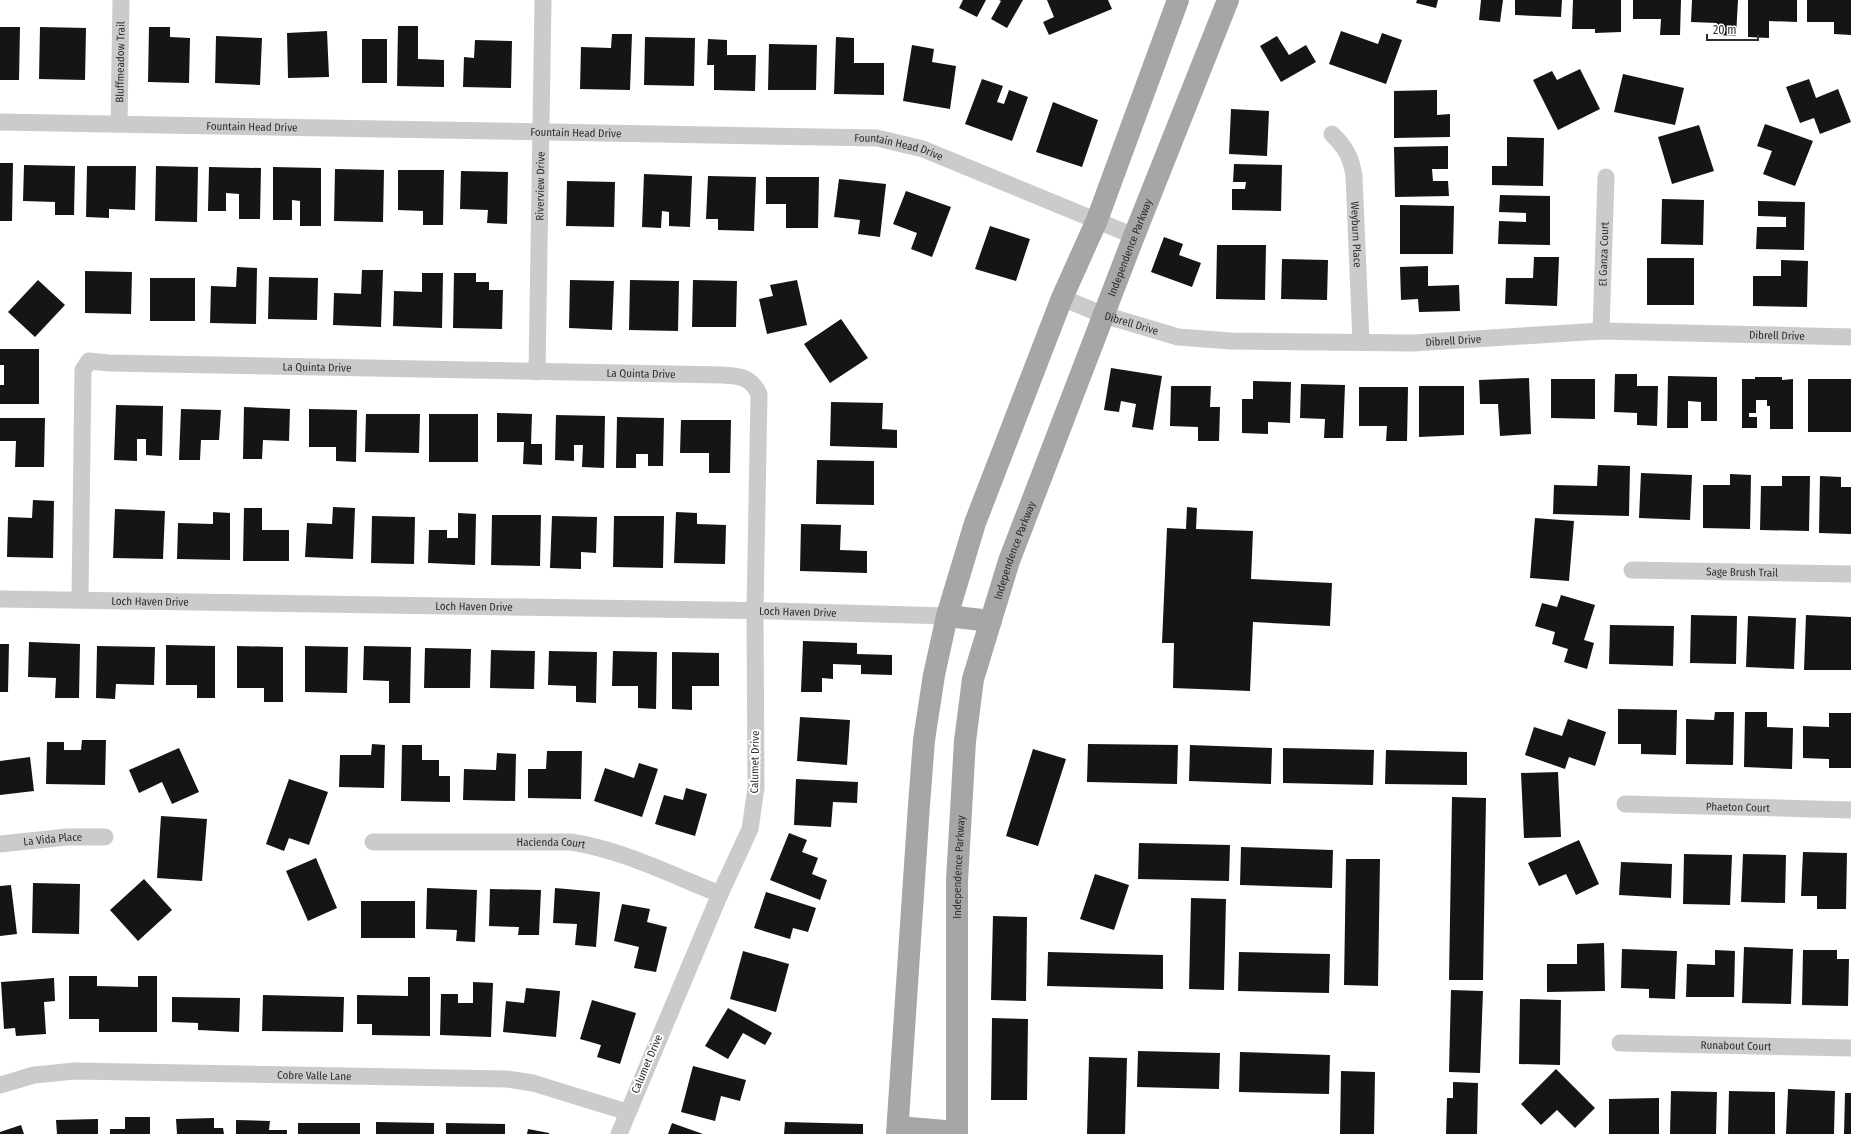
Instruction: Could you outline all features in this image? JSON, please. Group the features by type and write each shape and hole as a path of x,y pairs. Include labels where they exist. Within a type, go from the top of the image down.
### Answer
{"main road":[{"path":"957,1133 897,1130 924,748 934,674 947,616 975,523 1062,298 1097,220 1178,0"},
{"name":"Independence Parkway","path":"957,1133 957,881 965,741 973,679 1009,561 1134,236 1228,0"},
{"path":"947,616 990,621"}],"street":[{"name":"Bluffmeadow Trail","path":"119,124 121,0"},
{"name":"Riverview Drive","path":"537,372 543,0"},
{"name":"Fountain Head Drive","path":"0,122 877,138 923,149 1134,236"},
{"name":"Weyburn Place","path":"1332,134 1342,144 1351,159 1354,176 1361,342"},
{"name":"El Ganza Court","path":"1601,332 1606,176"},
{"name":"Dibrell Drive","path":"1062,298 1104,315 1178,337 1231,341 1433,342 1601,332 1851,337"},
{"name":"La Quinta Drive","path":"80,599 83,370 89,361 117,363 742,376 756,386 759,394 758,411"},
{"name":"Calumet Drive","path":"619,1134 720,894 750,829 756,788 755,611 758,411"},
{"name":"Sage Brush Trail","path":"1632,570 1851,574"},
{"name":"Loch Haven Drive","path":"0,598 755,611 947,616"},
{"name":"Phaeton Court","path":"1625,804 1851,810"},
{"name":"La Vida Place","path":"0,844 67,837 105,837"},
{"name":"Hacienda Court","path":"373,842 579,844 594,846 626,856 720,894"},
{"name":"Runabout Court","path":"1620,1044 1851,1048"},
{"name":"Cobre Valle Lane","path":"0,1085 34,1074 75,1071 507,1079 532,1083 627,1112"}],"building":[{"path":"963,0 986,0 977,17 959,8"},
{"path":"999,0 1023,0 1007,28 991,19 1001,1"},
{"path":"1047,0 1108,0 1112,9 1049,35 1043,22 1054,17"},
{"path":"1417,0 1438,0 1436,8 1416,3"},
{"path":"1481,0 1503,0 1500,22 1479,20"},
{"path":"1515,0 1562,0 1561,17 1515,15"},
{"path":"1573,0 1621,0 1621,32 1595,33 1595,29 1572,29"},
{"path":"1633,0 1681,0 1680,35 1660,35 1661,19 1633,19"},
{"path":"1692,0 1738,0 1736,36 1717,35 1717,23 1691,22"},
{"path":"1748,0 1797,0 1797,22 1769,21 1769,38 1748,37"},
{"path":"1807,0 1851,0 1851,35 1834,34 1834,22 1807,22"},
{"path":"398,26 418,26 418,59 444,60 444,87 397,86"},
{"path":"0,27 20,27 19,80 0,80"},
{"path":"40,27 86,28 85,80 39,79"},
{"path":"149,27 170,27 170,37 190,38 189,83 148,82"},
{"path":"327,31 329,77 288,78 287,33"},
{"path":"1341,31 1378,44 1382,33 1402,40 1386,84 1329,64"},
{"path":"612,34 632,34 630,90 580,89 581,47 611,48"},
{"path":"216,36 262,38 260,85 215,83"},
{"path":"1277,36 1289,55 1306,45 1316,62 1281,82 1260,46"},
{"path":"645,37 695,38 694,86 644,85"},
{"path":"836,37 854,38 854,63 884,63 884,95 834,94"},
{"path":"362,39 387,39 387,83 362,83"},
{"path":"708,39 727,40 727,55 756,55 755,91 714,90 714,65 707,65"},
{"path":"475,40 512,41 511,88 463,87 464,57 474,58"},
{"path":"769,44 817,45 816,90 768,90"},
{"path":"912,45 934,49 932,62 956,66 950,109 903,101"},
{"path":"1580,69 1600,109 1558,130 1533,80 1552,71 1557,80"},
{"path":"1623,74 1684,88 1675,125 1614,112"},
{"path":"982,79 1003,86 997,102 1004,104 1009,90 1028,97 1012,141 965,124"},
{"path":"1809,79 1816,98 1838,89 1851,122 1820,134 1814,118 1800,123 1786,87"},
{"path":"1437,90 1437,115 1450,114 1450,137 1394,138 1394,91"},
{"path":"1053,102 1098,120 1082,167 1036,152"},
{"path":"1231,109 1269,111 1267,156 1229,154"},
{"path":"1765,124 1813,141 1795,186 1763,174 1772,151 1757,146"},
{"path":"1699,125 1714,171 1672,184 1658,137"},
{"path":"1507,137 1544,138 1543,186 1492,185 1492,166 1507,166"},
{"path":"1448,146 1448,169 1432,169 1433,181 1448,181 1449,196 1395,197 1394,147"},
{"path":"0,163 13,163 12,221 0,221"},
{"path":"1234,164 1282,165 1281,211 1232,210 1232,189 1245,189 1246,182 1233,182"},
{"path":"24,165 75,166 74,215 55,215 55,202 23,201"},
{"path":"87,166 136,166 135,210 109,209 109,218 86,217"},
{"path":"156,166 198,167 197,222 155,221"},
{"path":"209,167 261,168 260,219 239,219 239,194 226,193 226,211 208,211"},
{"path":"273,167 321,168 321,226 300,226 300,201 292,200 292,220 273,220"},
{"path":"335,169 384,170 383,222 334,221"},
{"path":"398,170 444,170 443,225 423,225 423,211 398,210"},
{"path":"461,171 508,172 507,224 487,223 488,210 460,209"},
{"path":"644,174 692,176 690,227 669,226 669,212 662,211 661,228 642,227"},
{"path":"708,176 756,177 754,231 718,230 718,219 706,219"},
{"path":"766,177 819,177 818,228 786,228 786,204 766,204"},
{"path":"839,179 886,184 880,237 858,234 860,220 834,217"},
{"path":"567,181 615,182 614,227 566,226"},
{"path":"906,191 951,207 932,257 911,249 917,233 893,224"},
{"path":"1500,195 1550,196 1550,245 1498,244 1499,221 1526,222 1526,213 1499,212"},
{"path":"1662,199 1704,200 1703,245 1661,244"},
{"path":"1758,201 1805,202 1804,250 1756,249 1757,227 1786,227 1786,217 1758,216"},
{"path":"1400,205 1454,206 1453,254 1400,254"},
{"path":"990,226 1030,239 1016,281 975,269"},
{"path":"1164,237 1183,244 1179,255 1201,263 1192,287 1151,272"},
{"path":"1217,245 1266,245 1265,300 1216,299"},
{"path":"1534,257 1559,257 1557,306 1505,304 1506,278 1533,278"},
{"path":"1647,258 1694,258 1694,305 1647,305"},
{"path":"1282,259 1328,260 1327,300 1281,299"},
{"path":"1781,260 1808,261 1807,307 1753,306 1753,276 1781,276"},
{"path":"1428,266 1428,286 1459,285 1460,311 1419,312 1418,299 1401,300 1400,267"},
{"path":"237,267 257,268 256,324 210,323 211,286 236,287"},
{"path":"362,270 383,270 381,327 333,325 334,293 361,294"},
{"path":"85,271 132,272 131,314 85,313"},
{"path":"422,273 443,273 442,328 393,326 394,291 422,292"},
{"path":"454,273 476,273 476,282 489,282 489,290 503,290 502,329 453,328"},
{"path":"269,277 318,278 317,320 268,319"},
{"path":"150,278 195,278 195,321 150,321"},
{"path":"38,280 65,305 35,337 8,312"},
{"path":"570,280 614,281 612,330 569,328"},
{"path":"630,280 679,281 678,331 629,330"},
{"path":"693,280 737,281 736,327 692,327"},
{"path":"797,280 807,325 767,334 759,299 773,296 770,285"},
{"path":"841,319 868,358 830,383 804,344"},
{"path":"0,349 39,349 39,404 0,404 0,385 4,385 4,365 0,365"},
{"path":"1111,368 1162,376 1153,430 1132,427 1136,404 1121,401 1119,412 1104,410"},
{"path":"1615,374 1637,374 1637,386 1658,386 1657,426 1637,425 1637,413 1614,412"},
{"path":"1668,376 1717,377 1717,421 1701,421 1701,402 1688,401 1688,428 1667,428"},
{"path":"1755,377 1782,377 1782,380 1793,379 1793,429 1770,429 1770,406 1767,406 1767,400 1756,400 1756,413 1749,413 1749,417 1757,417 1757,428 1742,428 1742,379 1755,379"},
{"path":"1529,378 1531,434 1500,436 1498,404 1480,404 1479,380"},
{"path":"1551,379 1595,379 1595,419 1551,418"},
{"path":"1808,379 1851,379 1851,432 1808,432"},
{"path":"1253,381 1291,382 1290,423 1268,422 1268,434 1242,433 1242,399 1253,399"},
{"path":"1301,384 1345,385 1343,438 1324,438 1325,419 1300,418"},
{"path":"1171,386 1211,386 1210,407 1220,407 1219,441 1198,441 1198,427 1170,426"},
{"path":"1419,386 1464,386 1464,435 1419,437"},
{"path":"1359,387 1408,387 1407,441 1386,441 1387,426 1359,426"},
{"path":"831,402 883,403 882,429 897,430 897,448 830,446"},
{"path":"116,405 163,406 162,456 146,455 146,439 137,439 137,461 114,460"},
{"path":"244,407 290,409 289,441 263,440 262,459 243,459"},
{"path":"181,409 221,410 219,440 201,440 200,460 179,460"},
{"path":"309,409 357,410 356,462 336,461 336,447 309,447"},
{"path":"497,413 532,414 531,444 542,444 542,465 523,464 524,442 497,442"},
{"path":"366,414 420,414 419,453 365,452"},
{"path":"429,414 478,414 478,462 429,462"},
{"path":"556,415 605,416 604,468 582,467 583,445 574,445 574,461 555,460"},
{"path":"617,417 664,418 663,466 648,466 648,454 636,454 636,468 616,468"},
{"path":"0,418 45,418 44,467 15,467 16,441 0,441"},
{"path":"681,420 731,420 730,473 709,473 709,453 680,453"},
{"path":"817,460 874,461 874,505 816,504"},
{"path":"1598,465 1630,466 1629,516 1553,514 1554,485 1597,486"},
{"path":"1641,473 1692,475 1690,520 1639,518"},
{"path":"1730,474 1751,475 1750,529 1703,528 1703,485 1730,485"},
{"path":"1782,476 1810,476 1809,531 1760,530 1761,486 1782,486"},
{"path":"1820,476 1841,477 1841,487 1851,487 1851,534 1819,533"},
{"path":"33,500 54,501 53,558 7,557 8,517 32,518"},
{"path":"333,507 355,508 353,559 305,557 307,523 332,524"},
{"path":"1187,507 1197,508 1196,529 1253,531 1251,579 1332,583 1330,626 1253,622 1250,691 1173,688 1174,643 1162,643 1167,528 1186,529"},
{"path":"244,508 262,508 262,530 289,530 289,561 243,561"},
{"path":"115,509 165,511 163,559 113,558"},
{"path":"213,512 230,513 230,560 177,559 178,523 213,524"},
{"path":"676,512 697,513 697,524 726,525 725,564 674,563"},
{"path":"458,513 476,514 475,565 428,563 429,530 447,530 447,538 458,538"},
{"path":"492,515 541,515 540,566 491,565"},
{"path":"372,516 415,517 414,564 371,563"},
{"path":"552,516 597,517 596,553 581,552 581,569 550,568"},
{"path":"614,516 664,516 663,568 613,567"},
{"path":"1535,518 1574,521 1569,581 1530,578"},
{"path":"801,524 841,525 840,550 867,551 867,573 800,571"},
{"path":"1561,595 1595,605 1584,640 1594,643 1587,669 1564,662 1568,649 1552,644 1555,632 1535,626 1542,603 1557,607"},
{"path":"1691,615 1737,616 1736,664 1690,663"},
{"path":"1806,615 1851,617 1851,670 1804,670"},
{"path":"1748,616 1796,618 1794,669 1746,667"},
{"path":"1610,625 1674,626 1673,666 1609,664"},
{"path":"803,641 857,643 857,654 892,655 892,675 861,674 861,665 833,664 833,679 822,678 822,692 801,692"},
{"path":"29,642 80,644 79,698 55,698 56,678 28,677"},
{"path":"0,644 9,644 8,692 0,692"},
{"path":"166,645 215,646 215,698 197,698 197,685 166,685"},
{"path":"97,646 155,647 154,685 116,684 115,699 96,698"},
{"path":"237,646 283,647 283,702 264,702 264,688 237,688"},
{"path":"305,646 348,647 347,693 305,692"},
{"path":"364,646 411,647 410,703 389,703 389,681 363,680"},
{"path":"425,648 471,649 470,688 424,688"},
{"path":"491,650 535,651 534,689 490,688"},
{"path":"549,651 597,652 596,703 576,702 576,686 548,685"},
{"path":"613,651 657,652 656,709 638,708 638,686 612,686"},
{"path":"672,652 719,653 719,686 692,686 692,710 672,709"},
{"path":"1618,709 1677,710 1676,755 1641,754 1641,744 1618,744"},
{"path":"1715,712 1734,712 1733,765 1686,764 1686,719 1714,720"},
{"path":"1745,712 1767,712 1767,727 1793,728 1792,769 1744,767"},
{"path":"1829,713 1851,713 1851,768 1829,768 1829,759 1803,758 1803,726 1829,727"},
{"path":"800,717 850,720 847,765 797,761"},
{"path":"1568,719 1606,732 1595,766 1569,757 1565,769 1525,755 1534,727 1562,736"},
{"path":"82,740 106,740 105,785 46,784 47,742 64,742 64,750 81,750"},
{"path":"372,744 385,745 384,788 339,787 340,755 371,755"},
{"path":"1088,744 1178,745 1177,784 1087,782"},
{"path":"402,745 422,745 422,760 439,760 439,776 450,776 450,802 401,801"},
{"path":"1190,745 1272,748 1271,784 1189,781"},
{"path":"179,748 199,792 172,804 162,782 139,793 129,770"},
{"path":"1283,748 1374,750 1373,785 1283,783"},
{"path":"1033,749 1066,759 1038,846 1006,836"},
{"path":"1386,750 1467,752 1467,785 1385,784"},
{"path":"547,751 582,751 581,799 528,798 528,769 546,769"},
{"path":"497,753 516,754 515,801 463,800 464,769 496,770"},
{"path":"30,757 34,791 0,795 0,761"},
{"path":"639,763 658,769 642,817 594,801 605,768 634,778"},
{"path":"1558,772 1561,837 1524,838 1521,773"},
{"path":"289,779 328,792 309,845 289,838 284,851 266,844"},
{"path":"796,779 858,782 857,803 833,802 831,827 794,825"},
{"path":"686,788 707,794 695,836 655,824 664,795 683,800"},
{"path":"1452,797 1486,798 1483,980 1449,980"},
{"path":"161,816 207,819 202,881 157,878"},
{"path":"789,833 807,840 802,852 818,858 812,874 827,880 820,900 770,880"},
{"path":"1579,840 1599,884 1576,895 1566,874 1539,886 1528,863"},
{"path":"1139,843 1230,845 1229,881 1138,879"},
{"path":"1241,847 1333,850 1332,888 1240,885"},
{"path":"1803,852 1847,853 1846,909 1817,909 1817,896 1801,896"},
{"path":"1684,854 1732,855 1730,905 1683,904"},
{"path":"1743,854 1786,855 1785,903 1741,902"},
{"path":"316,858 337,908 308,921 286,871"},
{"path":"1346,859 1380,859 1378,986 1344,985"},
{"path":"1621,862 1672,864 1671,898 1619,895"},
{"path":"1095,874 1129,885 1114,930 1080,919"},
{"path":"144,879 172,910 138,941 110,910"},
{"path":"33,883 80,884 79,934 32,933"},
{"path":"11,885 17,934 0,936 0,886"},
{"path":"427,888 477,890 475,942 456,941 457,930 426,929"},
{"path":"555,888 600,892 596,947 575,945 577,924 553,923"},
{"path":"490,889 541,890 539,935 518,935 519,927 489,926"},
{"path":"766,892 816,908 808,932 793,928 790,939 754,928"},
{"path":"1191,898 1226,899 1224,990 1189,989"},
{"path":"361,901 415,901 415,938 361,938"},
{"path":"622,904 650,909 647,922 667,927 656,972 634,968 639,947 614,941"},
{"path":"993,916 1027,917 1026,1001 991,1000"},
{"path":"1604,943 1605,991 1547,992 1547,964 1577,964 1577,944"},
{"path":"1744,947 1793,949 1791,1004 1742,1003"},
{"path":"1622,949 1677,951 1675,999 1649,998 1649,989 1621,988"},
{"path":"1715,950 1735,951 1734,997 1686,997 1687,964 1715,965"},
{"path":"1803,950 1837,950 1837,959 1849,959 1848,1006 1802,1005"},
{"path":"743,951 789,964 776,1012 730,999"},
{"path":"1048,952 1163,955 1163,989 1047,986"},
{"path":"1239,952 1330,954 1329,993 1238,991"},
{"path":"69,976 97,976 97,986 138,987 138,976 157,976 157,1032 99,1032 99,1019 69,1019"},
{"path":"408,977 430,977 430,1036 372,1035 372,1024 357,1024 357,995 408,996"},
{"path":"54,978 55,1001 44,1002 46,1034 16,1036 15,1028 4,1029 1,982"},
{"path":"473,982 493,983 491,1037 440,1035 441,994 458,994 458,1003 473,1003"},
{"path":"526,988 560,991 556,1037 503,1032 506,1001 524,1003"},
{"path":"1451,990 1483,991 1480,1073 1449,1072"},
{"path":"263,995 344,997 343,1032 262,1031"},
{"path":"172,997 240,998 239,1032 198,1030 198,1023 172,1022"},
{"path":"1520,999 1561,1000 1560,1065 1519,1064"},
{"path":"592,1000 636,1013 620,1064 597,1057 601,1045 580,1039"},
{"path":"728,1008 772,1033 765,1045 743,1033 728,1059 705,1046"},
{"path":"992,1018 1028,1019 1027,1100 991,1100"},
{"path":"1138,1051 1220,1053 1219,1089 1137,1087"},
{"path":"1240,1052 1330,1055 1329,1094 1239,1092"},
{"path":"1089,1057 1127,1058 1125,1134 1087,1134"},
{"path":"693,1066 746,1080 740,1101 721,1096 715,1121 681,1112"},
{"path":"1556,1069 1595,1108 1575,1128 1557,1110 1541,1125 1521,1104"},
{"path":"1341,1071 1375,1072 1374,1134 1340,1134"},
{"path":"1453,1082 1478,1083 1477,1134 1446,1134 1447,1098 1453,1098"},
{"path":"1788,1089 1835,1091 1834,1134 1786,1134"},
{"path":"1671,1091 1717,1092 1716,1134 1670,1134"},
{"path":"1729,1091 1775,1092 1775,1134 1728,1134"},
{"path":"1845,1093 1851,1093 1851,1134 1844,1134"},
{"path":"1659,1098 1659,1134 1609,1134 1609,1099"},
{"path":"125,1117 150,1117 150,1134 110,1134 110,1129 125,1129"},
{"path":"214,1118 214,1128 223,1128 224,1134 177,1134 176,1119"},
{"path":"98,1119 98,1134 57,1134 56,1120"},
{"path":"236,1120 270,1121 269,1130 287,1130 287,1134 236,1134"},
{"path":"376,1122 434,1123 434,1134 376,1134"},
{"path":"785,1122 863,1124 863,1134 784,1134"},
{"path":"298,1123 360,1123 360,1134 298,1134"},
{"path":"446,1123 505,1124 505,1134 446,1134"},
{"path":"672,1123 703,1134 668,1134"},
{"path":"21,1125 24,1134 0,1134 0,1132"},
{"path":"528,1129 549,1133 549,1134 527,1134"}]}
